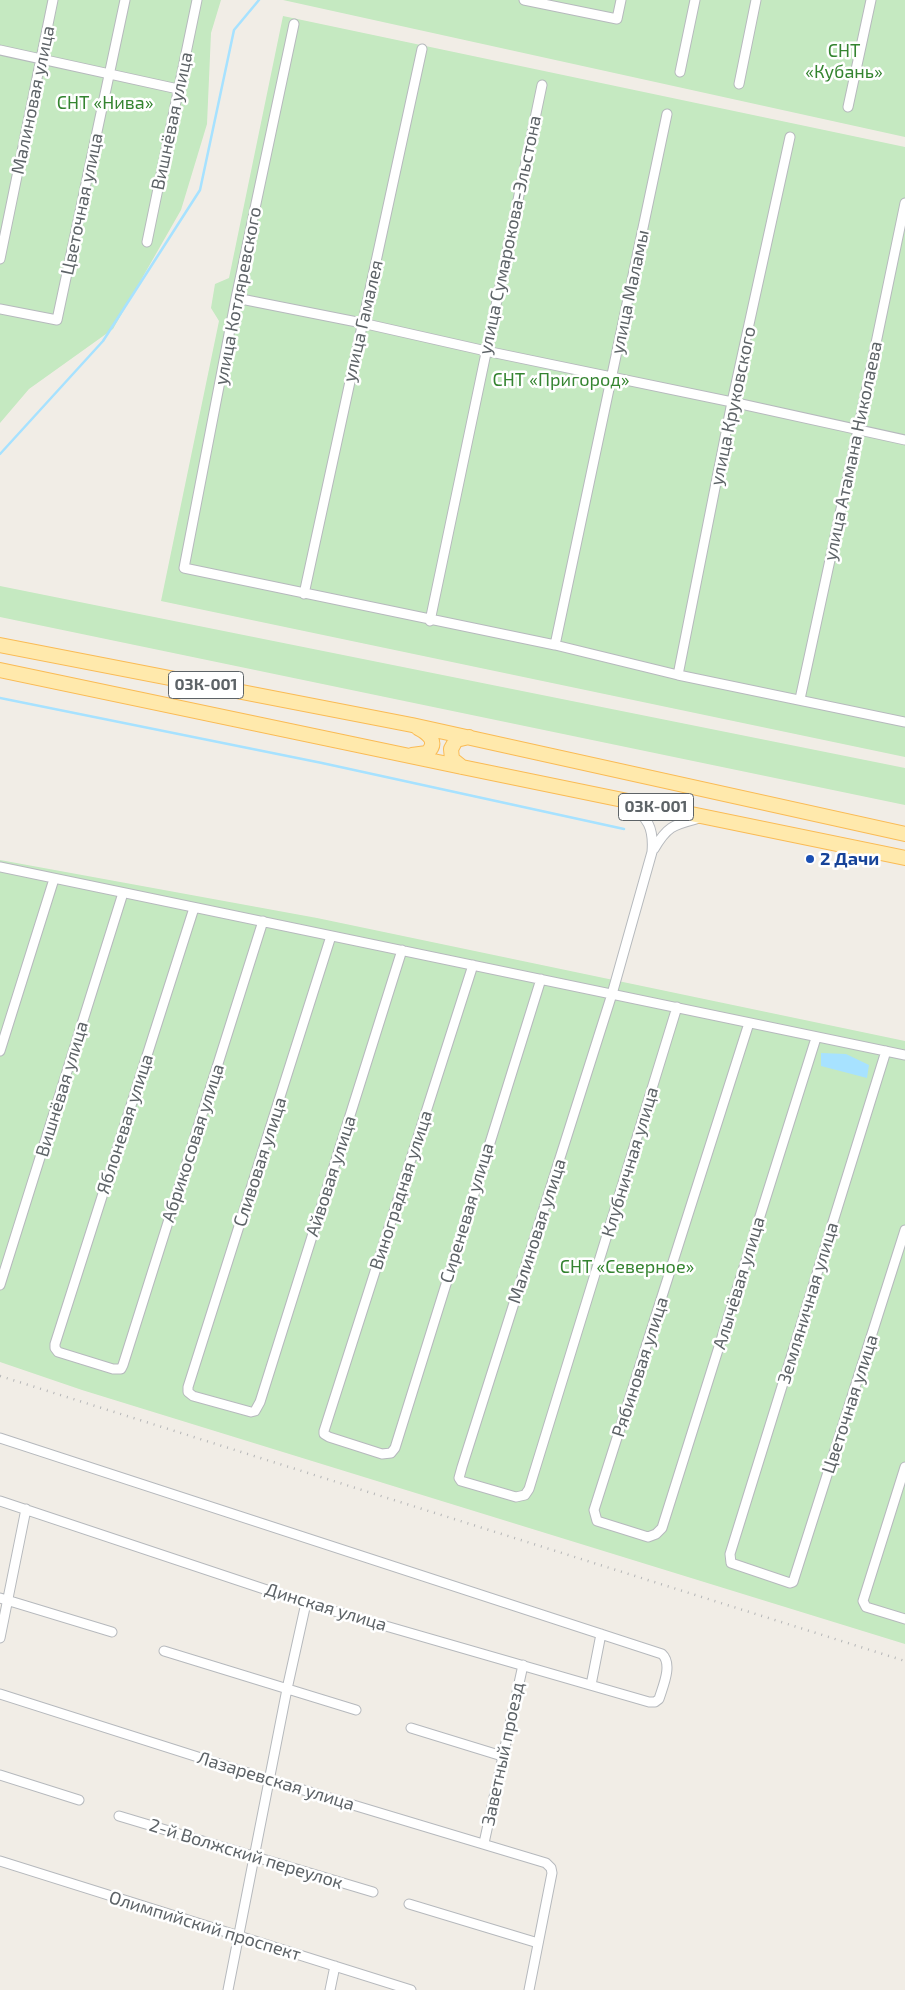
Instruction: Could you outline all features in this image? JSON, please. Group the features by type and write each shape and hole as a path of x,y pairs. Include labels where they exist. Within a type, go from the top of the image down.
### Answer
{"main road":[{"name":"03К-001","path":"0,645 412,725 905,834"},
{"name":"03К-001","path":"0,670 905,858"},
{"name":"03К-001","path":"407,755 427,752 431,745 431,737 428,733 412,725"},
{"path":"462,767 452,759 451,749 456,740 469,737"}],"street":[{"name":"Малиновая улица","path":"0,259 53,0"},
{"name":"Цветочная улица","path":"0,309 57,320 124,0"},
{"name":"Вишнёвая улица","path":"147,242 197,0"},
{"path":"524,0 617,19 621,0"},
{"path":"680,72 695,0"},
{"path":"739,84 756,0"},
{"path":"848,107 870,0"},
{"name":"улица Котляревского","path":"294,24 236,298 184,568 304,594"},
{"name":"улица Гамалея","path":"304,594 422,49"},
{"path":"0,50 178,90"},
{"name":"улица Сумарокова-Эльстона","path":"430,621 542,84"},
{"name":"улица Маламы","path":"555,645 667,114"},
{"name":"улица Круковского","path":"678,675 732,402 790,137"},
{"name":"улица Атамана Николаева","path":"800,699 905,202"},
{"path":"236,298 362,323 905,440"},
{"path":"304,594 555,645 678,675 905,722"},
{"path":"622,800 638,811 649,823 653,837 652,852"},
{"path":"652,852 665,832 675,824 704,817"},
{"name":"Малиновая улица","path":"529,1489 525,1495 516,1497 465,1483 459,1478 612,994 652,852"},
{"path":"0,867 905,1055"},
{"path":"0,1051 54,879"},
{"name":"Вишнёвая улица","path":"0,1285 123,893"},
{"name":"Яблоневая улица","path":"123,1365 121,1369 113,1369 58,1352 54,1348 55,1340 194,908"},
{"name":"Абрикосовая улица","path":"123,1365 264,921"},
{"name":"Сливовая улица","path":"260,1402 255,1411 251,1412 192,1396 188,1392 188,1387 331,936"},
{"name":"Айвовая улица","path":"260,1402 402,950"},
{"name":"Виноградная улица","path":"395,1448 391,1453 382,1454 329,1437 324,1434 324,1431 473,965"},
{"name":"Сиреневая улица","path":"395,1448 541,979"},
{"name":"Клубничная улица","path":"529,1489 677,1007"},
{"name":"Рябиновая улица","path":"662,1528 656,1534 648,1537 597,1521 594,1510 748,1023"},
{"name":"Алычёвая улица","path":"662,1528 816,1038"},
{"name":"Земляничная улица","path":"795,1578 790,1583 735,1565 731,1563 730,1554 886,1052"},
{"name":"Цветочная улица","path":"795,1578 905,1230"},
{"path":"0,1438 601,1634 590,1685"},
{"path":"905,1467 863,1601 866,1606 905,1619"},
{"name":"Динская улица","path":"0,1501 306,1603 590,1685 655,1702 659,1699 668,1664 666,1657 601,1634"},
{"path":"0,1638 4,1599 26,1509"},
{"path":"4,1599 112,1632"},
{"path":"228,1990 287,1689 306,1603"},
{"path":"164,1651 356,1710"},
{"name":"Заветный проезд","path":"484,1843 523,1665"},
{"name":"Лазаревская улица","path":"0,1694 270,1780 546,1863 551,1868 538,1943"},
{"path":"411,1728 502,1756"},
{"path":"0,1775 79,1800"},
{"name":"2-й Волжский переулок","path":"119,1816 373,1892"},
{"name":"Олимпийский проспект","path":"0,1861 411,1990"},
{"path":"409,1904 538,1943 529,1990"},
{"path":"330,1990 335,1966"}],"green space":[{"name":"СНТ «Нива»","path":"0,0 221,0 211,33 207,124 181,210 113,329 29,389 0,423"},
{"name":"СНТ «Кубань»","path":"283,0 905,0 905,137"},
{"name":"СНТ «Пригород»","path":"283,16 905,147 905,757 161,601 219,321 211,308 215,284 229,278"},
{"path":"0,586 905,768 905,805 0,617"},
{"name":"СНТ «Северное»","path":"0,860 317,918 905,1041 905,1644 82,1390 0,1362"}],"water":[{"path":"821,1053 846,1054 869,1065 867,1078 821,1066"}],"waterway":[{"path":"0,454 103,341 200,190 234,30 259,0"},
{"path":"0,698 322,763 624,829"}],"railway":[{"path":"0,1376 905,1661"}],"place":[{"name":"2 Дачи","path":"810,859"}]}
